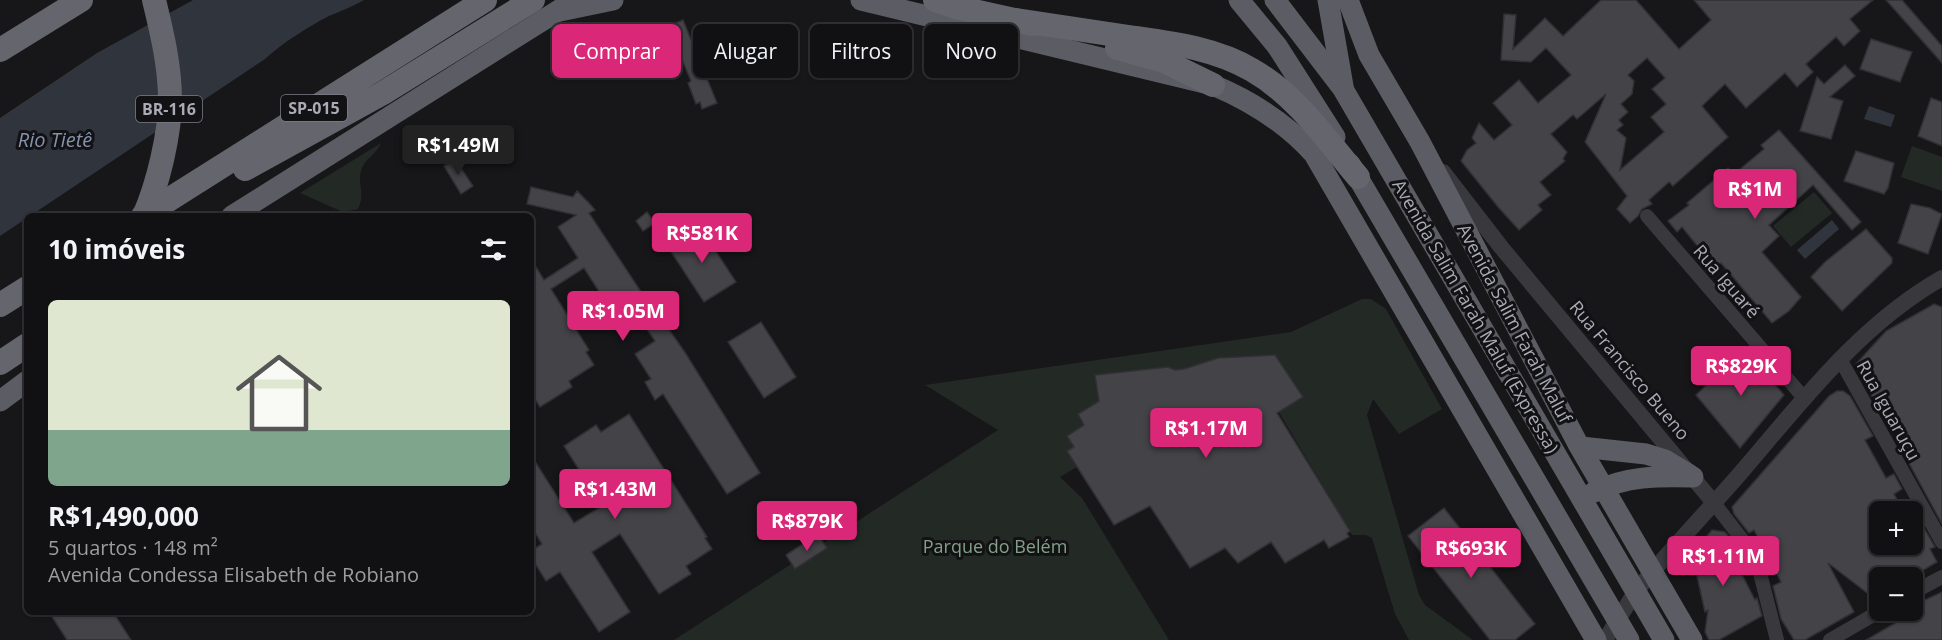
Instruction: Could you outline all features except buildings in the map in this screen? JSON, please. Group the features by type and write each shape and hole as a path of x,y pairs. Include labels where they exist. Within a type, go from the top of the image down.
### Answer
{"highway":[{"path":"0,51 81,0"},
{"name":"BR-116","path":"145,213 160,166 170,101 165,47 154,0"},
{"name":"SP-015","path":"149,213 485,0"},
{"path":"205,177 238,173 383,93 533,0"},
{"path":"237,213 574,0"},
{"path":"554,13 613,0"},
{"path":"861,0 1213,85"},
{"path":"935,0 1164,62 1257,106 1301,140 1314,154 1596,640"},
{"path":"1239,0 1277,46 1358,177 1629,640"},
{"name":"Avenida Salim Farah Maluf (Expressa)","path":"1275,0 1343,89 1664,640"},
{"path":"1328,0 1343,89"},
{"name":"Avenida Salim Farah Maluf","path":"1348,0 1369,55 1420,142 1580,446 1692,640"},
{"path":"1364,0 1369,55"},
{"path":"1005,18 1176,44 1222,55 1253,70 1278,88 1302,110 1358,177"},
{"path":"0,305 24,290"},
{"path":"0,363 24,347"},
{"path":"1503,362 1580,446 1646,454 1665,460 1697,482"},
{"path":"1470,368 1481,441"},
{"path":"0,401 24,383"},
{"path":"1537,537 1556,515 1581,498 1605,486 1647,475 1697,482"}],"street":[{"name":"Rua Francisco Bueno","path":"1420,142 1502,247 1697,482 1751,551 1758,565 1766,606 1777,640"},
{"name":"Rua Iguaré","path":"1647,216 1804,398"},
{"path":"1605,640 1636,591 1840,359 1883,320 1941,280"},
{"name":"Rua Iguaruçu","path":"1840,359 1942,542"},
{"path":"1697,482 1710,490 1728,488"},
{"path":"1695,524 1703,501 1697,482"},
{"path":"1923,587 1942,577"},
{"path":"1830,640 1869,618"}],"green space":[{"path":"381,143 361,171 361,198 358,209 343,212 300,193"},
{"path":"1912,146 1942,157 1942,191 1901,177"},
{"path":"1814,192 1832,213 1791,247 1773,226"},
{"name":"Parque do Belém","path":"1362,299 1371,299 1386,309 1442,409 1399,434 1373,399 1367,415 1419,595 1425,605 1473,640 1409,640 1395,614 1372,538 1366,535 1352,535 1271,402 1116,406 1068,435 1074,447 1067,451 1077,467 1060,477 1082,498 1169,640 674,640 998,430 925,385 1291,332"}],"water":[{"name":"Rio Tietê","path":"193,0 364,0 312,25 34,213 24,213 24,220 0,236 0,118 97,53"},
{"path":"1869,106 1895,115 1891,127 1864,119"},
{"path":"1832,220 1839,229 1805,259 1797,250"}]}
